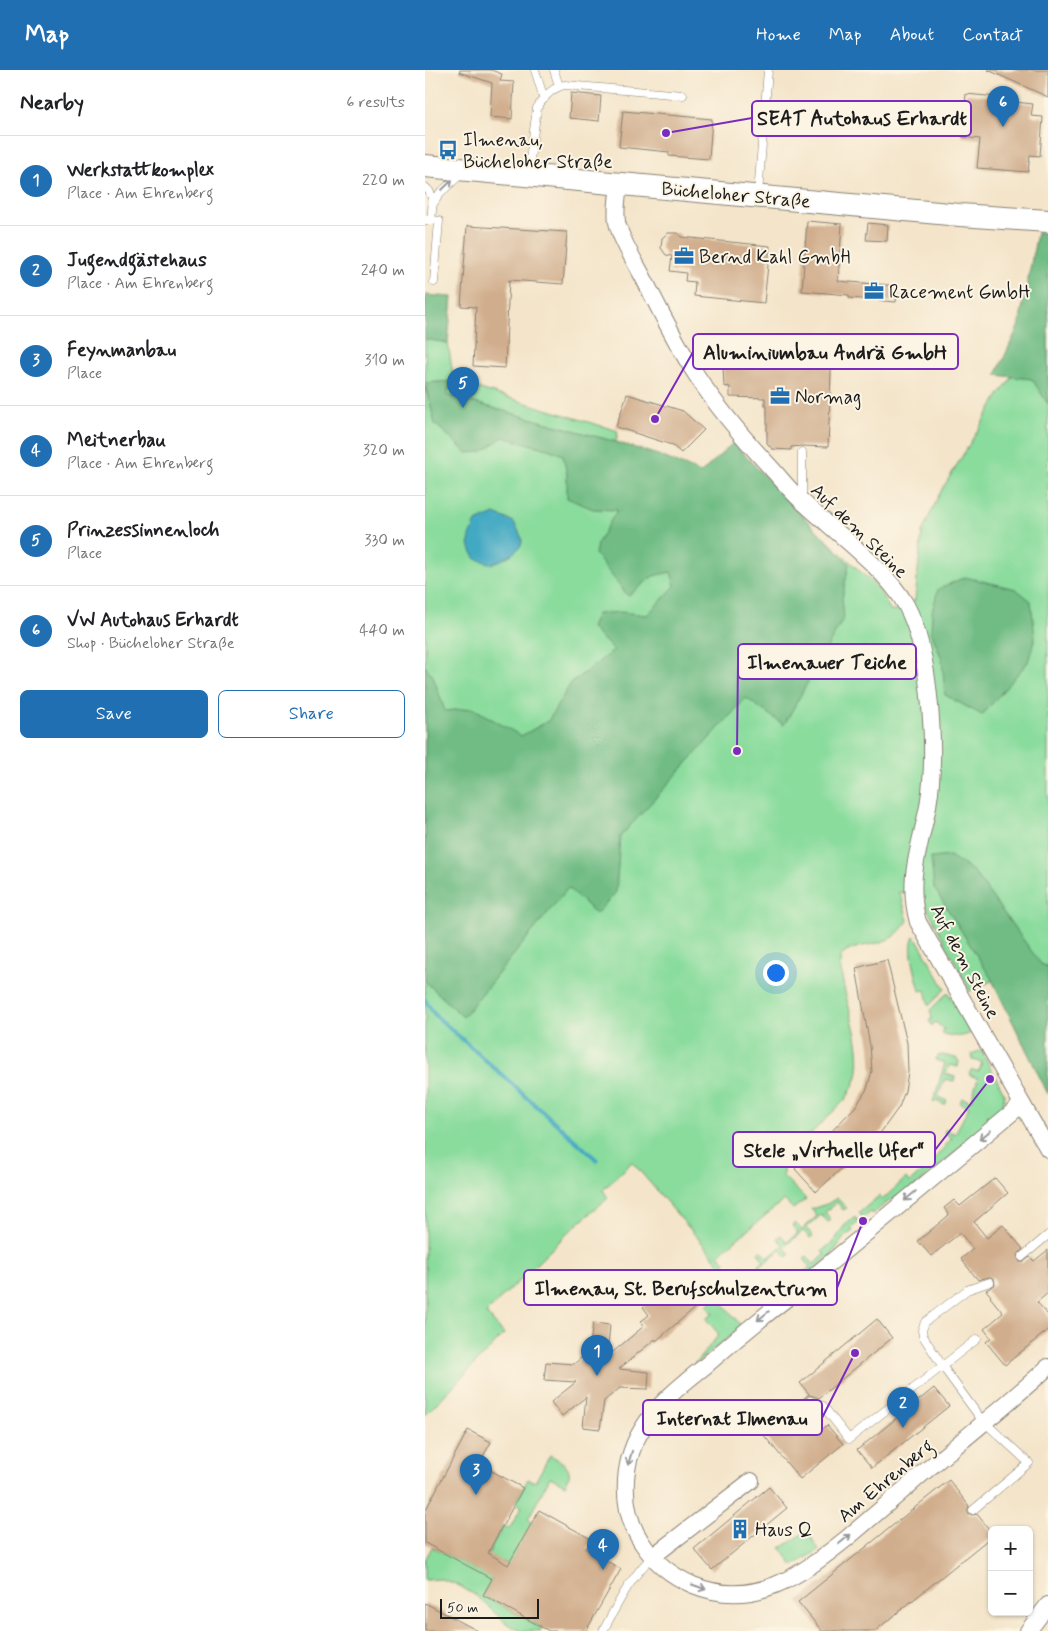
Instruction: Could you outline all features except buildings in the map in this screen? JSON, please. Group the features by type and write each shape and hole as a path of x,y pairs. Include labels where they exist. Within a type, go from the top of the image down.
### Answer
{"main road":[{"name":"Bücheloher Straße","path":"425,166 960,215 1048,221"}],"street":[{"name":"Auf dem Steine","path":"619,183 617,222 622,236 687,360 719,407 745,440 802,502 875,567 905,604 916,627 927,692 932,753 928,804 915,862 913,883 915,910 918,922 1021,1104"},
{"path":"1021,1104 1048,1149"},
{"name":"Am Ehrenberg","path":"1021,1104 751,1327 650,1416 640,1432 627,1468 625,1487 627,1507 632,1525 640,1541 652,1557 669,1572 685,1582 711,1591 739,1593 757,1591 780,1584 813,1565 863,1525 1048,1367"},
{"path":"652,1557 751,1481"},
{"path":"1028,1631 1048,1605"}],"lane":[{"path":"535,70 544,99"},
{"path":"554,70 559,86"},
{"path":"758,196 768,70"},
{"path":"528,175 537,108 559,86 683,95"},
{"path":"434,282 439,221 428,220 437,197 449,183 466,170"},
{"path":"425,187 433,196 433,204"},
{"path":"802,452 802,502"},
{"path":"1023,1257 1048,1235"},
{"path":"973,1510 1029,1463 984,1421 943,1367 923,1336 922,1330 925,1322 967,1290 990,1282"},
{"path":"810,1401 823,1406 849,1439 977,1339"},
{"path":"603,1631 623,1594 639,1571 652,1557"}],"green space":[{"path":"1048,232 1048,404 1032,379 996,375 1019,325 1037,233"},
{"path":"425,295 452,297 448,343 425,339"},
{"path":"1048,334 1048,967 1034,961 970,991 921,896 899,892 908,921 900,930 885,941 851,949 840,957 844,987 858,1047 859,1062 854,1085 845,1100 787,1157 783,1166 783,1176 806,1199 793,1209 784,1200 719,1254 726,1263 722,1266 632,1162 603,1190 608,1198 572,1229 486,1313 504,1334 425,1415 425,386 429,401 798,513 877,587 891,611 904,608 915,600 922,532 940,493 999,395 1039,341"},
{"path":"425,339 448,343 454,381 618,431 616,442 446,395 453,381 425,383"},
{"path":"454,381 446,395 616,442 658,455 701,473 733,443 849,564 842,599 844,617 784,725 746,698 620,837 616,892 596,914 568,888 463,1017 425,981 425,666 433,676 445,711 473,708 521,736 548,721 571,683 614,650 591,628 597,614 620,612 647,615 675,586 671,572 653,576 628,596 595,554 597,544 617,510 593,509 567,498 567,475 563,455 503,437 482,452 467,453 435,424 425,383"},
{"path":"965,577 1016,589 1031,601 1035,638 1028,662 982,715 945,695 942,659 931,632 932,612 938,589"},
{"path":"950,856 973,871 1041,964 1048,967 1048,1094 991,978 934,888 931,858"},
{"path":"914,936 945,989 929,1006 925,990 920,991 913,963 912,942"},
{"path":"948,992 971,1033 964,1036 953,1036 942,1033 944,1029 935,1022 932,1026 929,1020 932,1019 930,1010"},
{"path":"981,1050 1004,1093 1004,1101 998,1115 917,1185 886,1203 873,1214 871,1212 863,1218 859,1213 879,1196 882,1200 906,1178 910,1182 929,1165 922,1158 925,1155 932,1162 952,1138 944,1132 946,1129 955,1134 969,1107 960,1103 962,1098 971,1101 978,1078 969,1075 971,1070 979,1071 982,1062 972,1060 972,1054"},
{"path":"938,1056 956,1058 959,1061 958,1067 949,1065 946,1074 955,1077 954,1081 945,1079 938,1096 947,1101 945,1105 936,1101 933,1102 945,1063 935,1060"},
{"path":"837,1198 847,1208 843,1210 837,1202 825,1212 831,1220 828,1222 821,1215 806,1228 813,1236 810,1238 803,1231 784,1247 790,1254 787,1257 780,1250 754,1272 760,1280 756,1283 750,1275 746,1278 738,1270 742,1266 749,1274 764,1261 758,1253 761,1250 768,1258 783,1245 777,1238 781,1235 787,1242 798,1233 792,1225 795,1223 802,1230 817,1216 811,1209 827,1204"},
{"path":"855,1217 859,1222 851,1228 853,1231 845,1236 831,1256 767,1306 759,1297 762,1294 769,1301 784,1288 778,1280 785,1275 791,1283 810,1267 804,1259 807,1257 814,1264 825,1255 822,1251 835,1240 844,1226"},
{"path":"690,1273 698,1273 741,1327 692,1367 718,1336 718,1333 706,1319 713,1314 707,1306 712,1301"},
{"path":"550,1455 567,1467 569,1470 568,1479 565,1485 550,1477 528,1519 532,1523 520,1571 502,1561 483,1595 542,1628 540,1631 520,1631 505,1622 475,1595 456,1584 441,1579 425,1580 425,1560 432,1547 479,1571 503,1526 509,1529 522,1507 515,1503 528,1479 535,1482"},
{"path":"807,1531 819,1550 793,1566 781,1548"}],"water":[{"path":"495,514 514,522 522,540 515,552 492,564 476,559 470,549 469,540 476,522"}],"waterway":[{"path":"425,1000 435,1015 597,1160"}],"place":[{"name":"VW Autohaus Erhardt","path":"1003,127"},
{"name":"SEAT Autohaus Erhardt","path":"666,133"},
{"name":"Ilmenau, Bücheloher Straße","path":"448,150"},
{"name":"Bernd Kahl GmbH","path":"684,256"},
{"name":"Racement GmbH","path":"874,291"},
{"name":"Normag","path":"780,396"},
{"name":"Prinzessinnenloch","path":"463,408"},
{"name":"Aluminiumbau Andrä GmbH","path":"655,419"},
{"name":"Ilmenauer Teiche","path":"737,751"},
{"name":"Stele „Virtuelle Ufer“","path":"990,1079"},
{"name":"Ilmenau, St. Berufschulzentrum","path":"863,1221"},
{"name":"Internat Ilmenau","path":"855,1353"},
{"name":"Werkstattkomplex","path":"597,1376"},
{"name":"Jugendgästehaus","path":"903,1428"},
{"name":"Feynmanbau","path":"476,1495"},
{"name":"Haus Q","path":"740,1529"},
{"name":"Meitnerbau","path":"603,1570"}]}
